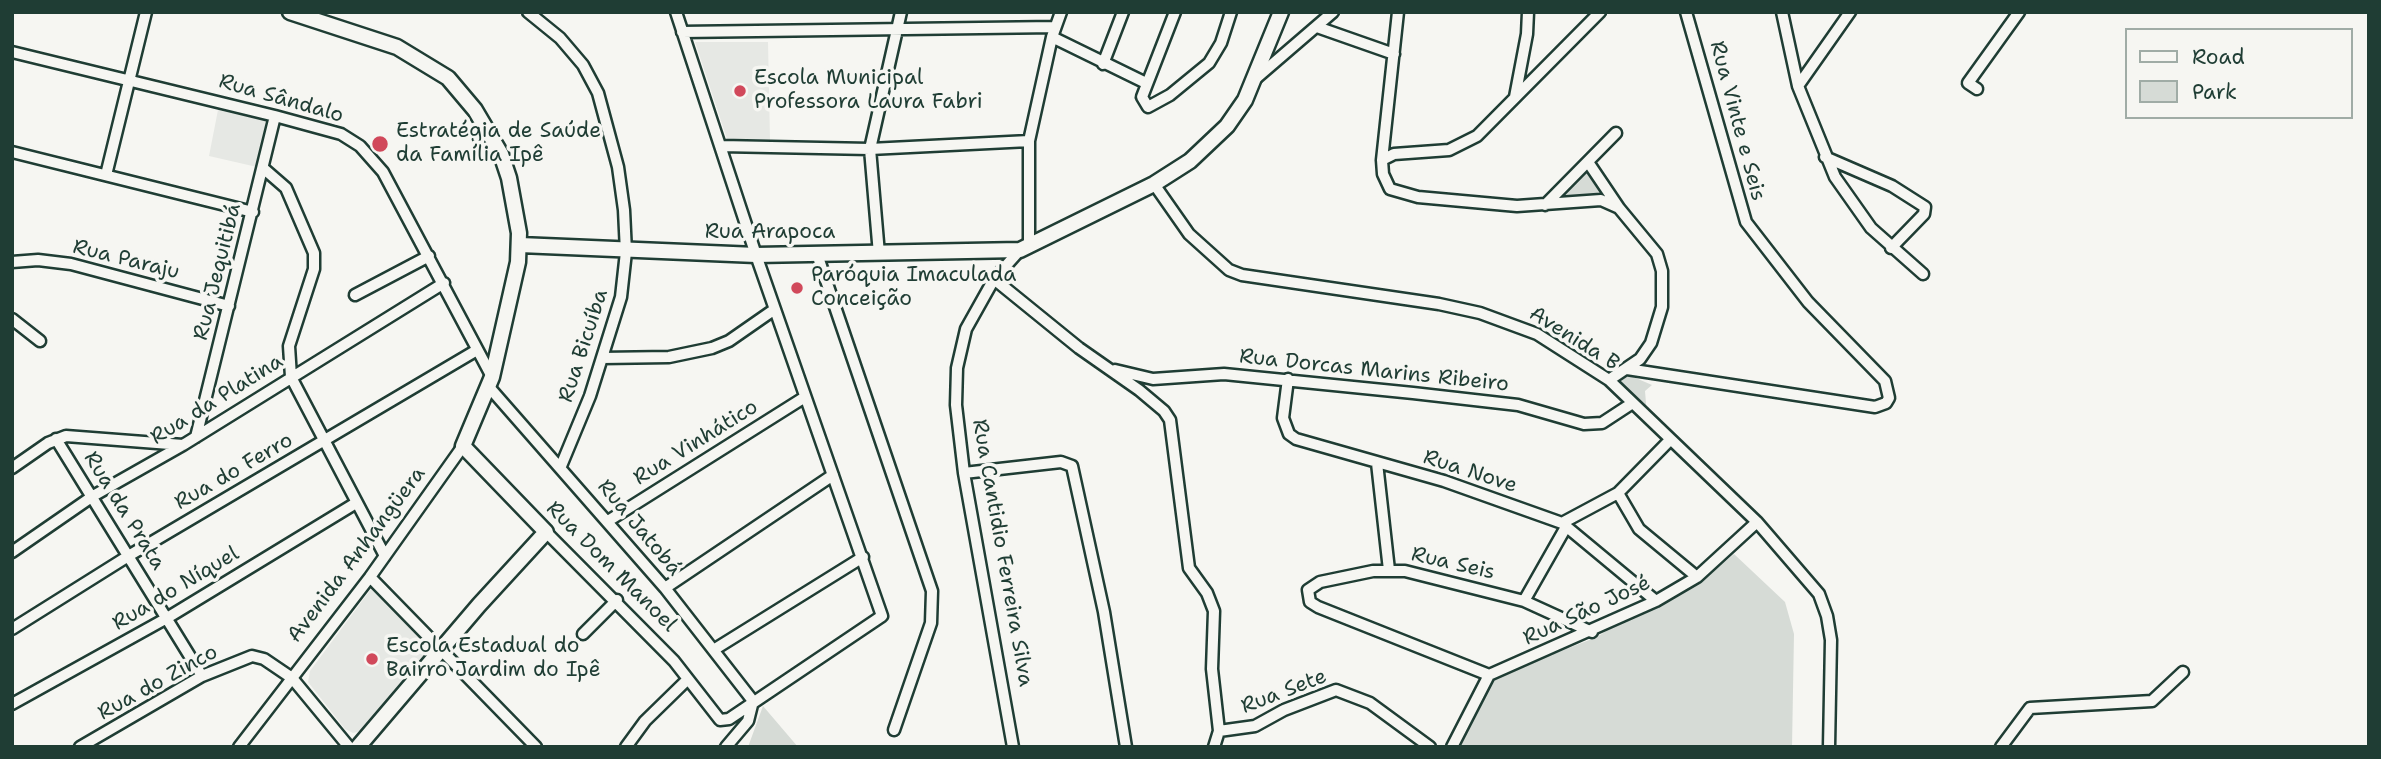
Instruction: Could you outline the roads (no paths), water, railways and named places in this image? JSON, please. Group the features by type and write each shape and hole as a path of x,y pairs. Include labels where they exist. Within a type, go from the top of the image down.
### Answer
{"street":[{"path":"106,175 146,12"},
{"name":"Avenida Anhangüera","path":"239,747 370,578 463,446 490,382 509,309 520,246 515,205 501,154 475,110 448,78 397,47 290,12"},
{"name":"Rua Bicuíba","path":"528,12 560,38 583,65 598,93 618,167 626,251 621,298 602,358 561,466"},
{"path":"676,12 756,256 882,611 881,618 753,701 748,721 726,747"},
{"path":"878,254 870,149 901,12"},
{"path":"1103,64 1123,12"},
{"path":"1175,12 1146,83 1142,97 1144,105 1151,106 1170,95 1209,63 1221,43 1231,12"},
{"name":"Rua Cantidio Ferreira Silva","path":"1013,747 964,473 956,405 957,368 966,329 994,279 1024,248 1154,184 1190,160 1227,126 1254,80 1281,12"},
{"path":"1254,80 1333,12"},
{"path":"1398,12 1382,160 1383,174 1390,189 1418,197 1517,206 1590,199 1601,200 1619,208"},
{"path":"1515,98 1527,34 1528,12"},
{"path":"1382,160 1394,154 1449,150 1477,136 1600,12"},
{"name":"Rua Vinte e Seis","path":"1627,369 1875,407 1886,403 1889,398 1885,381 1808,302 1746,222 1686,12"},
{"path":"1782,12 1798,86 1825,157 1852,202 1891,248 1923,274"},
{"path":"1798,86 1850,12"},
{"path":"1977,89 1968,83 2019,12"},
{"path":"682,33 898,29 1056,22 1103,64 1146,83"},
{"path":"1024,248 1029,141 1056,22"},
{"path":"1317,27 1394,54"},
{"name":"Rua Sândalo","path":"12,52 275,116 341,134 360,146 383,172 444,283 490,382"},
{"name":"Rua Jequitibá","path":"196,437 275,116"},
{"path":"1544,205 1616,133"},
{"path":"721,146 870,149 1029,141"},
{"path":"12,152 253,212"},
{"path":"1825,157 1892,186 1925,207 1924,214 1891,248"},
{"path":"1588,162 1619,208 1657,254 1662,279 1662,307 1651,343 1627,369 1609,380"},
{"path":"263,168 286,188 314,253 314,269 289,346 291,377 385,556"},
{"name":"Avenida B","path":"1154,184 1189,234 1229,270 1242,275 1439,304 1480,313 1537,334 1609,380 1669,441 1758,522 1819,594 1827,616 1830,640 1829,747"},
{"name":"Rua Arapoca","path":"520,246 756,256 1024,248"},
{"path":"817,254 932,591 931,623 894,730"},
{"path":"355,295 429,256"},
{"name":"Rua Paraju","path":"12,262 38,260 71,264 229,306"},
{"path":"994,279 1164,411 1170,420 1189,568 1208,593 1214,611 1212,669 1219,731 1214,747"},
{"name":"Rua da Platina","path":"12,552 93,496 183,445 444,283"},
{"path":"602,358 643,359 696,353 729,341 775,309"},
{"path":"12,319 40,341"},
{"name":"Rua do Ferro","path":"12,629 130,555 477,350"},
{"name":"Rua Dorcas Marins Ribeiro","path":"1106,367 1153,379 1224,374 1518,405 1584,424 1602,423 1631,404"},
{"name":"Rua Nove","path":"1288,379 1283,418 1289,434 1296,439 1444,481 1564,525 1656,601"},
{"name":"Rua Jatobá","path":"490,382 665,588 753,701"},
{"name":"Rua Vinhático","path":"608,521 805,397"},
{"path":"12,468 56,439 76,435 183,445"},
{"name":"Rua da Prata","path":"56,439 130,555 202,676"},
{"path":"1524,601 1564,525 1618,493 1669,441"},
{"name":"Rua Dom Manoel","path":"463,446 546,532 617,600 688,679 717,718 724,721 753,701"},
{"path":"964,473 1062,462 1072,466 1104,612 1126,747"},
{"path":"1377,463 1389,570"},
{"path":"665,588 833,475"},
{"path":"1618,493 1639,529 1697,577"},
{"name":"Rua do Níquel","path":"12,704 167,618 356,503"},
{"name":"Rua São José","path":"1489,675 1592,632 1656,601 1697,577 1758,522"},
{"path":"358,747 546,532"},
{"path":"715,649 863,557"},
{"name":"Rua Seis","path":"1489,675 1318,607 1307,595 1312,585 1320,582 1389,570 1524,601 1592,632"},
{"path":"370,578 536,747"},
{"path":"583,634 617,600"},
{"name":"Rua do Zinco","path":"80,747 202,676 252,656 264,659 292,678"},
{"path":"2001,747 2030,708 2152,701 2183,672"},
{"path":"1452,747 1489,675"},
{"path":"292,678 349,747"},
{"path":"626,747 645,721 688,679"},
{"name":"Rua Sete","path":"1219,731 1255,726 1284,710 1336,690 1370,703 1430,747"}],"place":[{"name":"Escola Municipal Professora Laura Fabri","path":"740,91"},
{"name":"Estratégia de Saúde da Família Ipê","path":"380,144"},
{"name":"Paróquia Imaculada Conceição","path":"797,288"},
{"name":"Escola Estadual do Bairro Jardim do Ipê","path":"372,659"}]}
